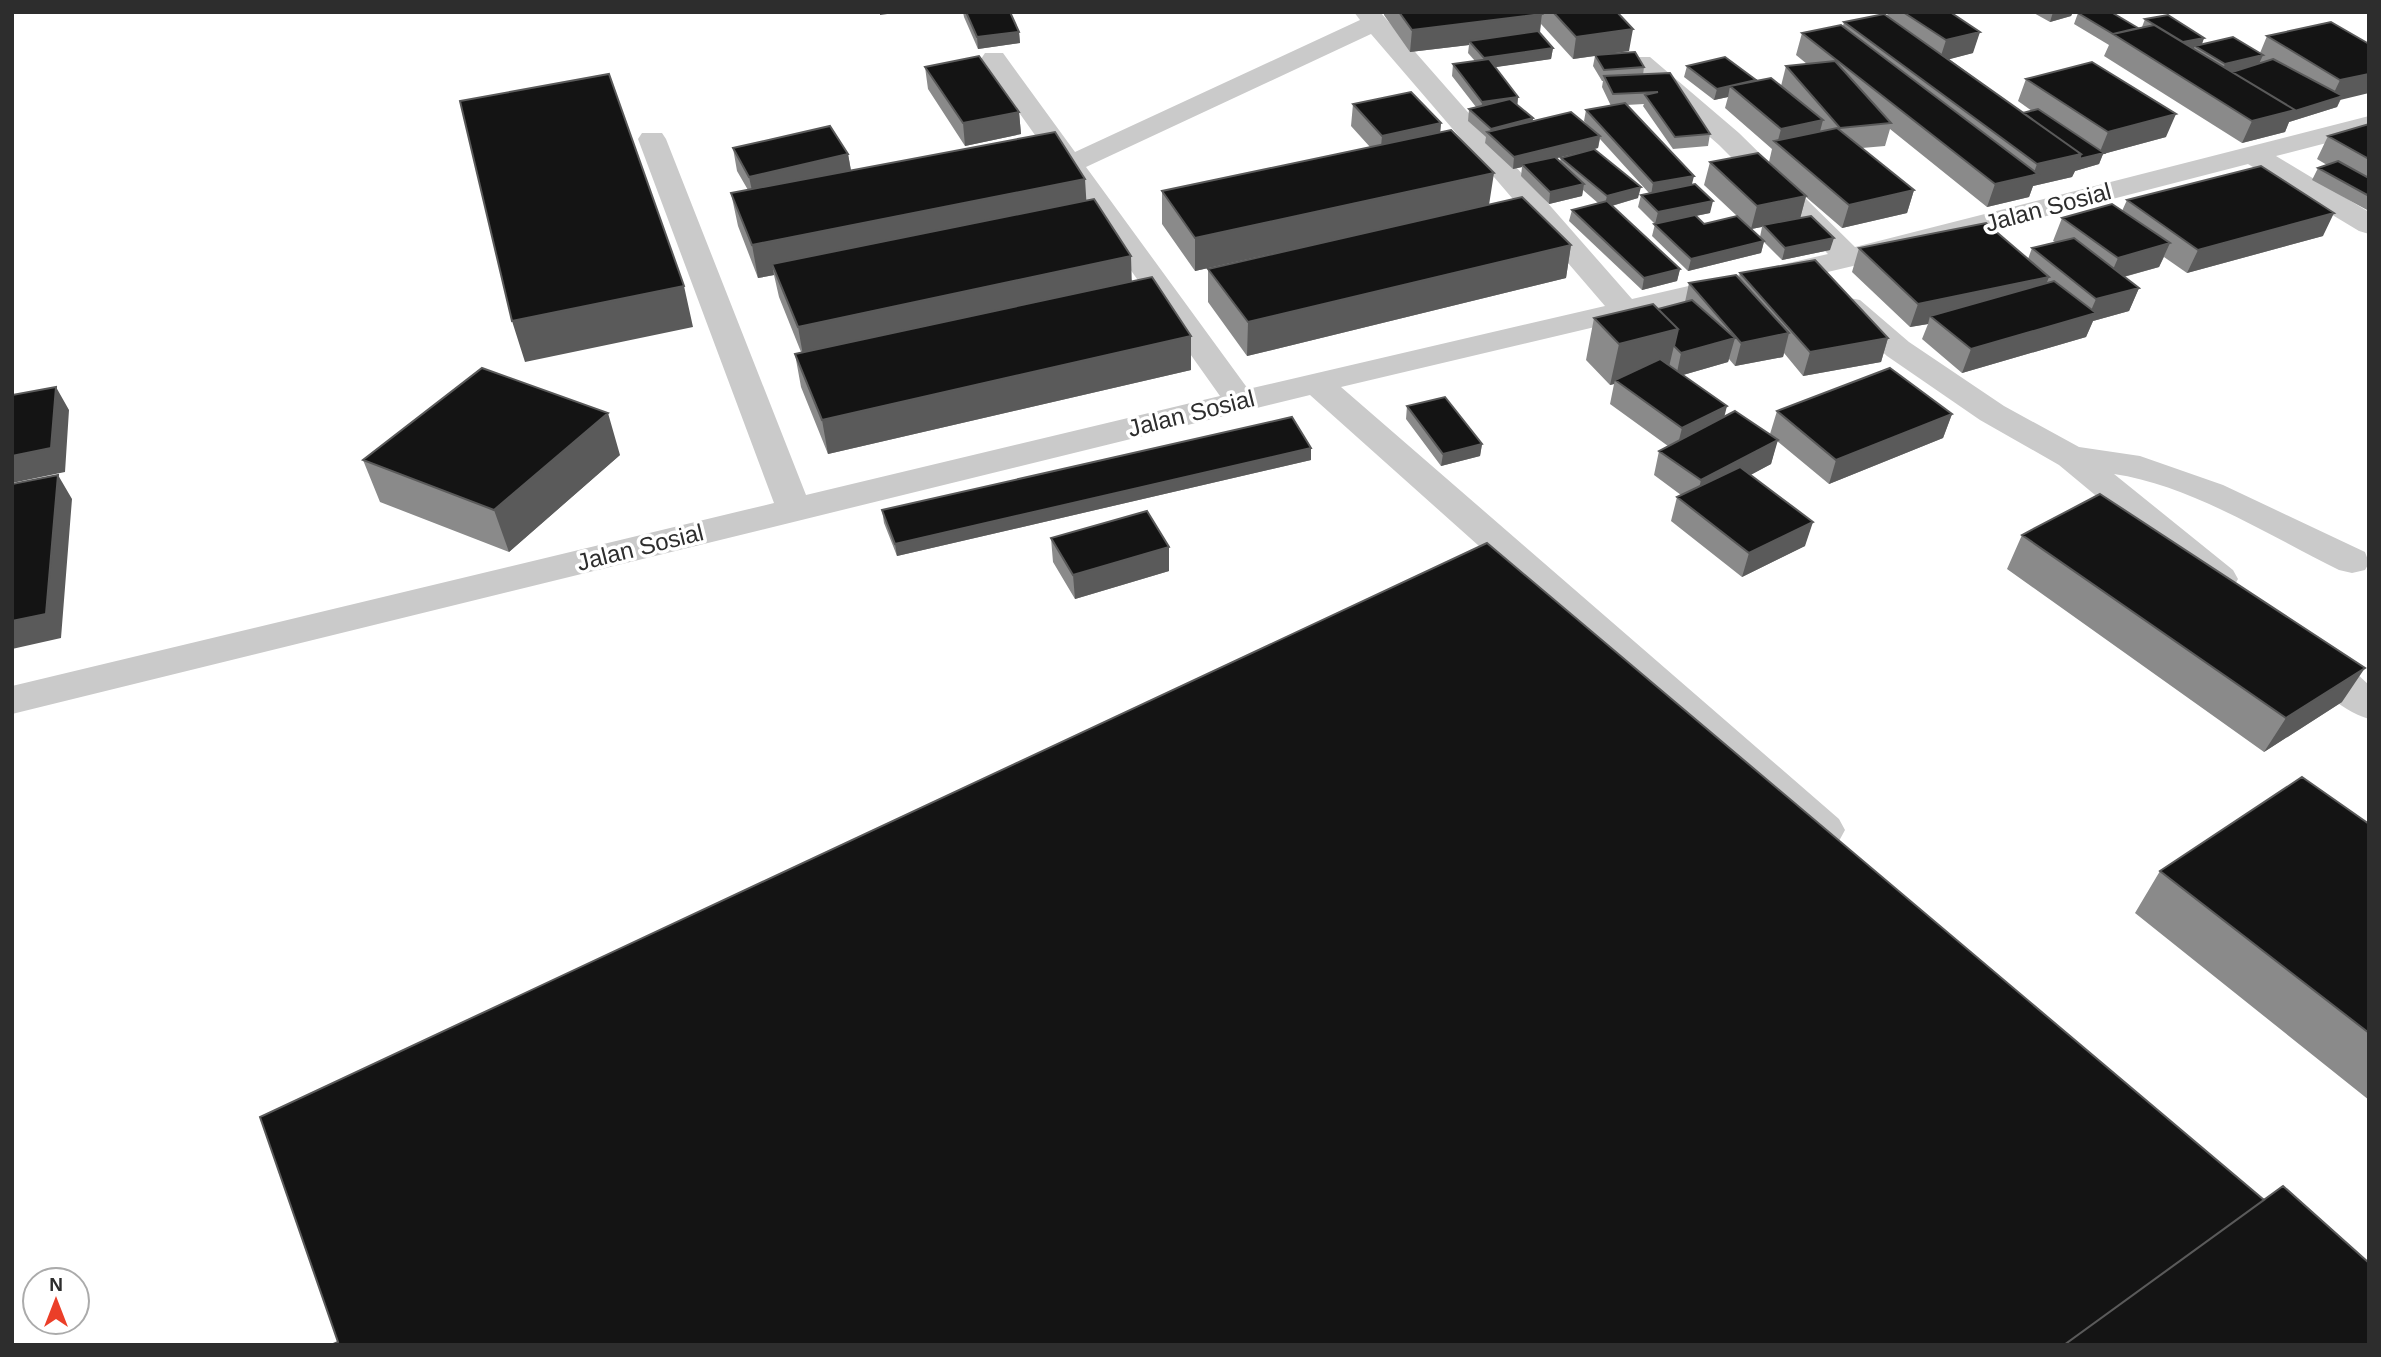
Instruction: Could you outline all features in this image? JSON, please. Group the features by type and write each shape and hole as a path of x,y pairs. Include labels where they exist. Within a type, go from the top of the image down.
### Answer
{"street":[{"path":"1071,164 1370,18 1624,309"},
{"path":"994,58 1240,401"},
{"path":"1641,64 1729,139 1849,257"},
{"name":"Jalan Sosial","path":"12,700 1240,401 1849,257 2365,127"},
{"path":"652,139 794,509"},
{"path":"2252,154 2369,225"},
{"path":"1806,267 1898,349 1992,414 2071,457 2247,600"},
{"path":"1316,383 1848,850"},
{"path":"2071,457 2140,467 2211,493 2352,561"},
{"path":"2291,633 2350,692 2369,705"}],"building":[{"path":"966,12 1010,12 1019,32 977,37"},
{"path":"1399,12 1540,12 1542,14 1412,30"},
{"path":"1553,12 1617,12 1633,29 1576,37"},
{"path":"1903,12 1950,12 1980,32 1946,40"},
{"path":"2111,12 2138,28 2113,34 2078,13"},
{"path":"1884,14 2081,154 2037,164 1844,22"},
{"path":"2168,15 2204,38 2183,42 2145,19"},
{"path":"2331,22 2369,44 2369,74 2340,80 2267,36"},
{"path":"1841,25 2038,174 1995,184 1802,33"},
{"path":"2154,25 2295,110 2252,121 2113,34"},
{"path":"1538,31 1553,48 1484,58 1469,41"},
{"path":"2233,37 2263,55 2225,64 2195,46"},
{"path":"1635,52 1644,67 1604,70 1595,55"},
{"path":"979,56 1019,112 963,123 925,67"},
{"path":"1725,57 1756,80 1717,89 1687,66"},
{"path":"1489,59 1518,97 1482,102 1453,64"},
{"path":"2273,59 2343,96 2295,111 2232,72"},
{"path":"1835,61 1891,123 1840,128 1786,66"},
{"path":"2092,62 2176,114 2108,132 2026,79"},
{"path":"1670,73 1710,134 1675,137 1645,95 1658,92 1613,94 1604,76"},
{"path":"609,74 684,286 512,321 460,101"},
{"path":"1771,78 1823,120 1781,129 1730,86"},
{"path":"1411,92 1441,123 1382,136 1353,104"},
{"path":"1510,99 1533,118 1491,129 1469,109"},
{"path":"1625,103 1694,176 1653,183 1586,110"},
{"path":"2038,109 2104,153 2079,159 2081,154 2023,113"},
{"path":"1571,112 1600,136 1514,157 1487,132"},
{"path":"2369,124 2369,159 2328,136"},
{"path":"830,126 848,154 749,177 733,148"},
{"path":"1837,128 1914,190 1849,205 1774,141"},
{"path":"1451,130 1494,173 1195,238 1162,191"},
{"path":"1055,132 1085,179 752,245 731,193"},
{"path":"1594,149 1641,187 1607,196 1561,158"},
{"path":"1758,153 1806,196 1757,206 1710,162"},
{"path":"1555,157 1584,184 1550,192 1522,164"},
{"path":"2338,161 2369,178 2369,196 2318,168"},
{"path":"2261,166 2334,213 2198,250 2127,200"},
{"path":"1695,184 1713,201 1658,212 1641,195"},
{"path":"1522,197 1571,245 1248,322 1208,269"},
{"path":"1094,199 1131,256 798,327 772,264"},
{"path":"1607,201 1680,269 1644,278 1572,210"},
{"path":"2112,204 2170,243 2118,258 2062,218"},
{"path":"1695,215 1704,224 1737,216 1764,241 1691,259 1654,224"},
{"path":"1811,216 1834,238 1785,248 1763,225"},
{"path":"1986,223 2049,277 1918,304 1859,248"},
{"path":"2074,238 2139,288 2096,299 2032,248"},
{"path":"1815,260 1888,338 1810,352 1740,273"},
{"path":"1736,275 1789,333 1741,343 1689,283"},
{"path":"1152,277 1191,336 822,420 795,354"},
{"path":"2054,281 2096,313 1971,349 1930,316"},
{"path":"1692,300 1735,338 1681,353 1674,346 1678,329 1658,309"},
{"path":"1653,304 1678,329 1619,344 1594,318"},
{"path":"1660,359 1727,406 1682,428 1615,380"},
{"path":"482,368 608,413 494,510 363,460"},
{"path":"1890,368 1952,414 1836,460 1777,411"},
{"path":"56,387 51,448 12,456 12,395"},
{"path":"1445,397 1482,444 1443,454 1407,406"},
{"path":"1735,411 1778,440 1701,480 1659,451"},
{"path":"1292,417 1311,448 895,544 882,510"},
{"path":"1740,467 1813,522 1749,553 1677,497"},
{"path":"58,475 46,614 12,621 12,484"},
{"path":"2100,494 2365,668 2286,718 2022,535"},
{"path":"1147,511 1169,547 1073,575 1051,538"},
{"path":"1487,543 2264,1200 2064,1345 331,1345 338,1342 260,1117"},
{"path":"2302,777 2369,824 2369,1033 2160,871"},
{"path":"2283,1186 2369,1263 2369,1345 2064,1345"}]}
